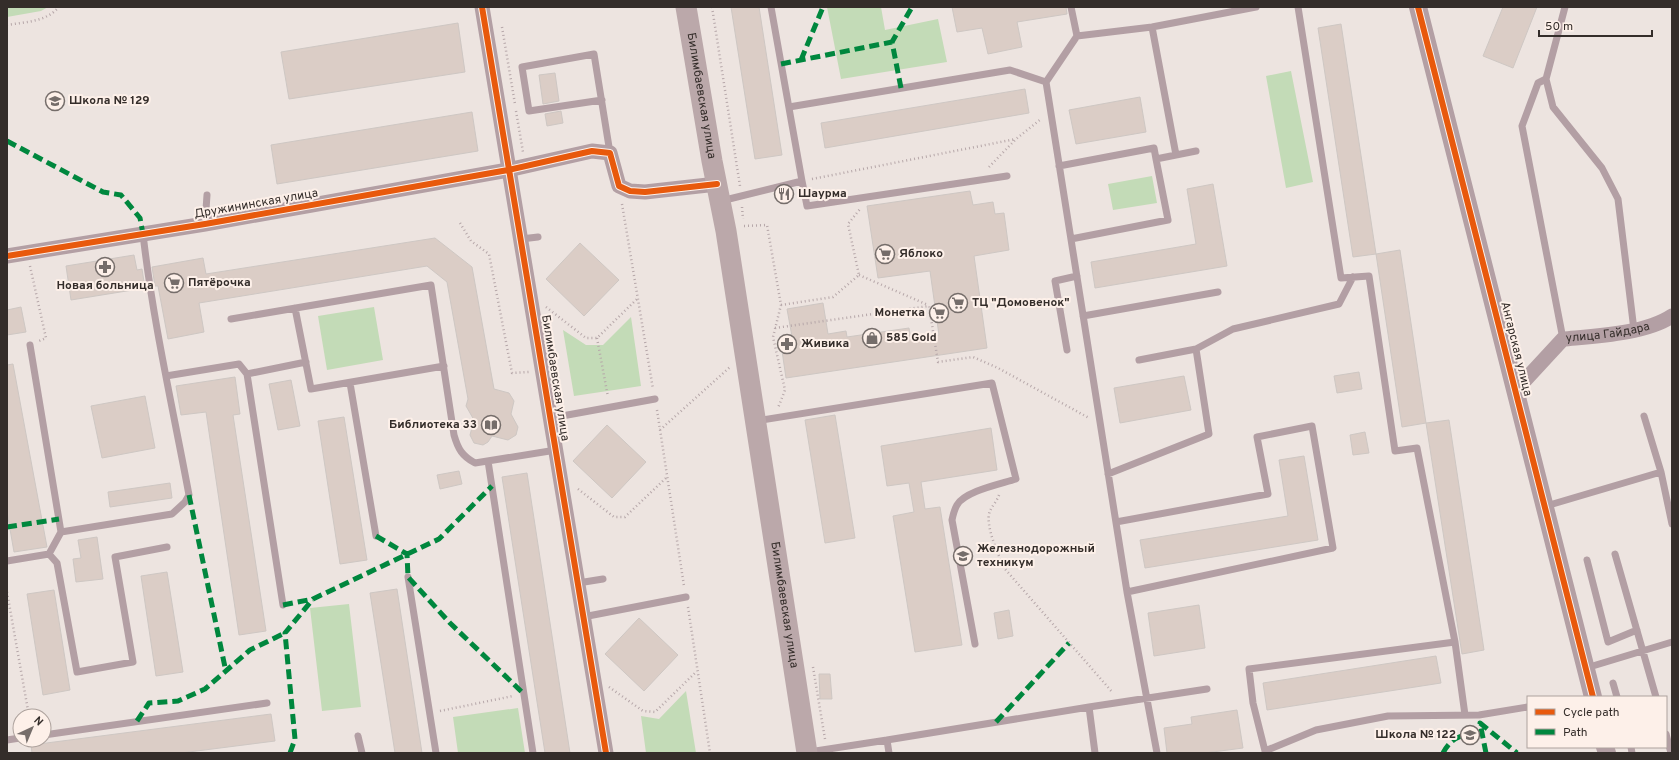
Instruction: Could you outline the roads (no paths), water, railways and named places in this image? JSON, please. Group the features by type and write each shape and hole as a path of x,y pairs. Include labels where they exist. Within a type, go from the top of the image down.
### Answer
{"main road":[{"name":"Билимбаевская улица","path":"686,7 712,161 765,419 807,753"}],"street":[{"name":"Билимбаевская улица","path":"482,7 606,753"},
{"name":"Ангарская улица","path":"1418,7 1515,391 1546,506 1586,668 1589,696"},
{"name":"Дружининская улица","path":"7,256 205,224 508,170 592,151 610,153"},
{"path":"610,153 619,186 630,191 719,192"},
{"name":"улица Гайдара","path":"1515,391 1563,339 1602,336 1634,330 1664,321 1672,316"}],"lane":[{"path":"771,7 807,206 1007,176"},
{"path":"1071,7 1077,36 1046,82 1127,592 1157,753"},
{"path":"1077,36 1152,27 1256,7"},
{"path":"1298,7 1341,278 1369,276 1395,451 1417,448 1455,642 1466,715"},
{"path":"1565,7 1546,79 1553,108 1602,168 1618,199 1634,330"},
{"path":"1152,27 1176,155"},
{"path":"602,100 529,111 522,67 594,54 602,100 610,153"},
{"path":"789,107 1010,70 1046,82"},
{"path":"1546,79 1538,83 1522,126 1563,339"},
{"path":"1059,166 1154,148 1168,220 1071,239"},
{"path":"1156,159 1196,151"},
{"path":"719,192 741,196 802,181"},
{"path":"205,224 207,195"},
{"path":"61,532 172,514 185,502 189,495 166,376 143,234"},
{"path":"521,239 538,237"},
{"path":"1067,350 1055,281 1077,276"},
{"path":"1139,360 1196,350 1234,330 1339,304 1353,277"},
{"path":"230,319 431,285 454,435 458,448 465,457 475,463 556,450"},
{"path":"1083,316 1218,292"},
{"path":"295,308 311,389 444,366"},
{"path":"30,345 61,532 49,554"},
{"path":"1108,474 1209,434 1196,350"},
{"path":"247,374 306,362"},
{"path":"166,376 239,364 247,374 282,606"},
{"path":"350,382 376,536"},
{"path":"765,419 992,383 1016,479 970,494 963,498 957,504 952,520 975,644"},
{"path":"551,418 655,399"},
{"path":"1644,416 1660,472 1672,524"},
{"path":"1116,522 1268,494 1257,437 1312,426 1334,548 1127,592"},
{"path":"488,461 533,753"},
{"path":"1546,506 1660,472"},
{"path":"49,554 57,563 77,672 133,662 115,557 168,548"},
{"path":"7,561 49,554"},
{"path":"1615,554 1656,696"},
{"path":"1587,560 1608,642 1637,630"},
{"path":"408,577 436,753"},
{"path":"578,583 604,579"},
{"path":"583,617 686,597"},
{"path":"1455,642 1249,669 1253,703 1265,752 1316,730 1388,716 1479,715 1527,707"},
{"path":"1586,668 1672,642"},
{"path":"1613,684 1616,696"},
{"path":"807,753 1207,689"},
{"path":"52,734 268,703"},
{"path":"1089,707 1096,753"},
{"path":"358,736 362,753"},
{"path":"1667,738 1671,753"},
{"path":"887,740 889,753"}],"place":[{"name":"Школа № 129","path":"55,101"},
{"name":"Шаурма","path":"784,194"},
{"name":"Яблоко","path":"885,254"},
{"name":"Новая больница","path":"105,267"},
{"name":"Пятёрочка","path":"174,283"},
{"name":"ТЦ \"Домовенок\"","path":"958,303"},
{"name":"Монетка","path":"939,313"},
{"name":"585 Gold","path":"872,338"},
{"name":"Живика","path":"787,344"},
{"name":"Библиотека 33","path":"491,425"},
{"name":"Железнодорожный техникум","path":"963,556"},
{"name":"Школа № 122","path":"1470,735"}]}
